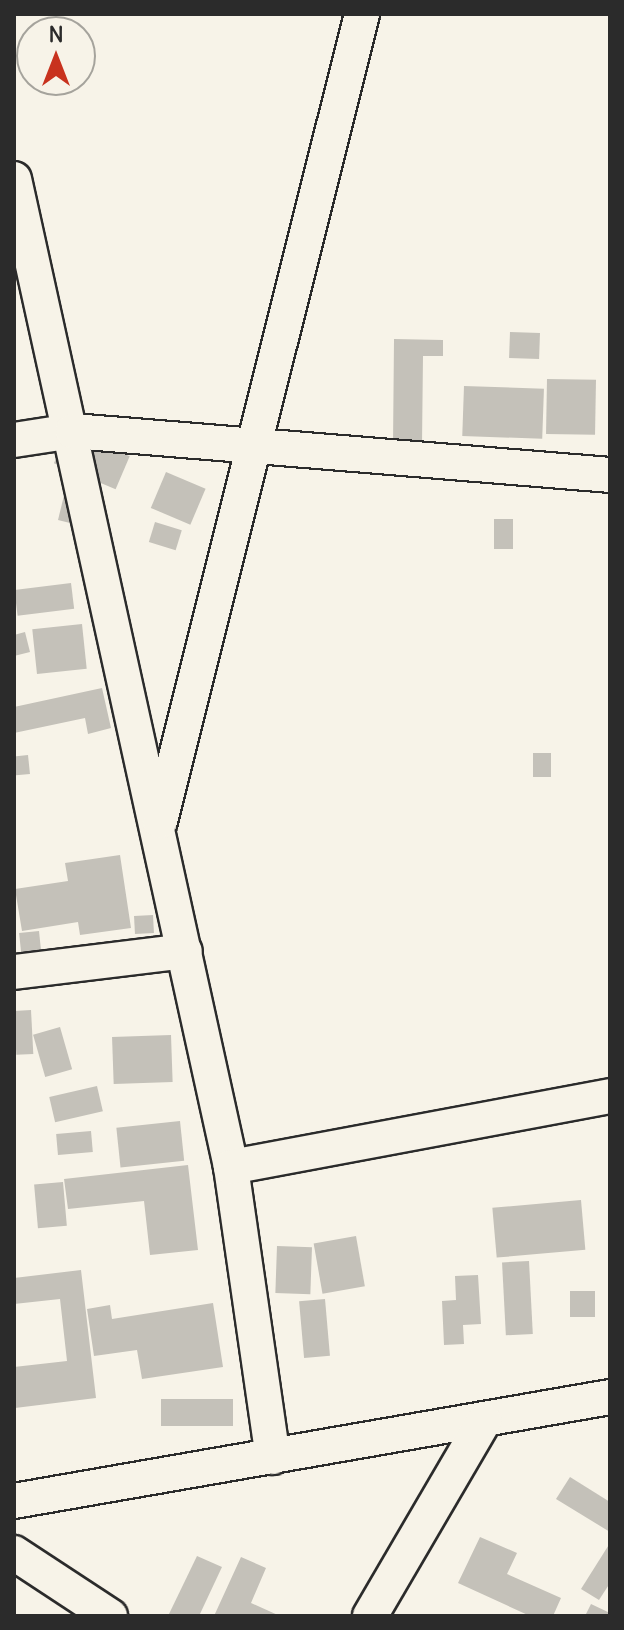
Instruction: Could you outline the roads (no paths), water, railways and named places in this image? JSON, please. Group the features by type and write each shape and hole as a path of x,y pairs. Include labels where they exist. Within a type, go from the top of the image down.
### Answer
{"street":[{"path":"158,827 362,14"},
{"path":"15,196 73,431 231,1167 273,1457"},
{"path":"14,440 73,431 610,475"},
{"path":"14,972 185,951"},
{"path":"231,1167 610,1096"},
{"path":"14,1501 610,1397"},
{"path":"370,1616 484,1421"},
{"path":"14,1553 110,1616"}]}
